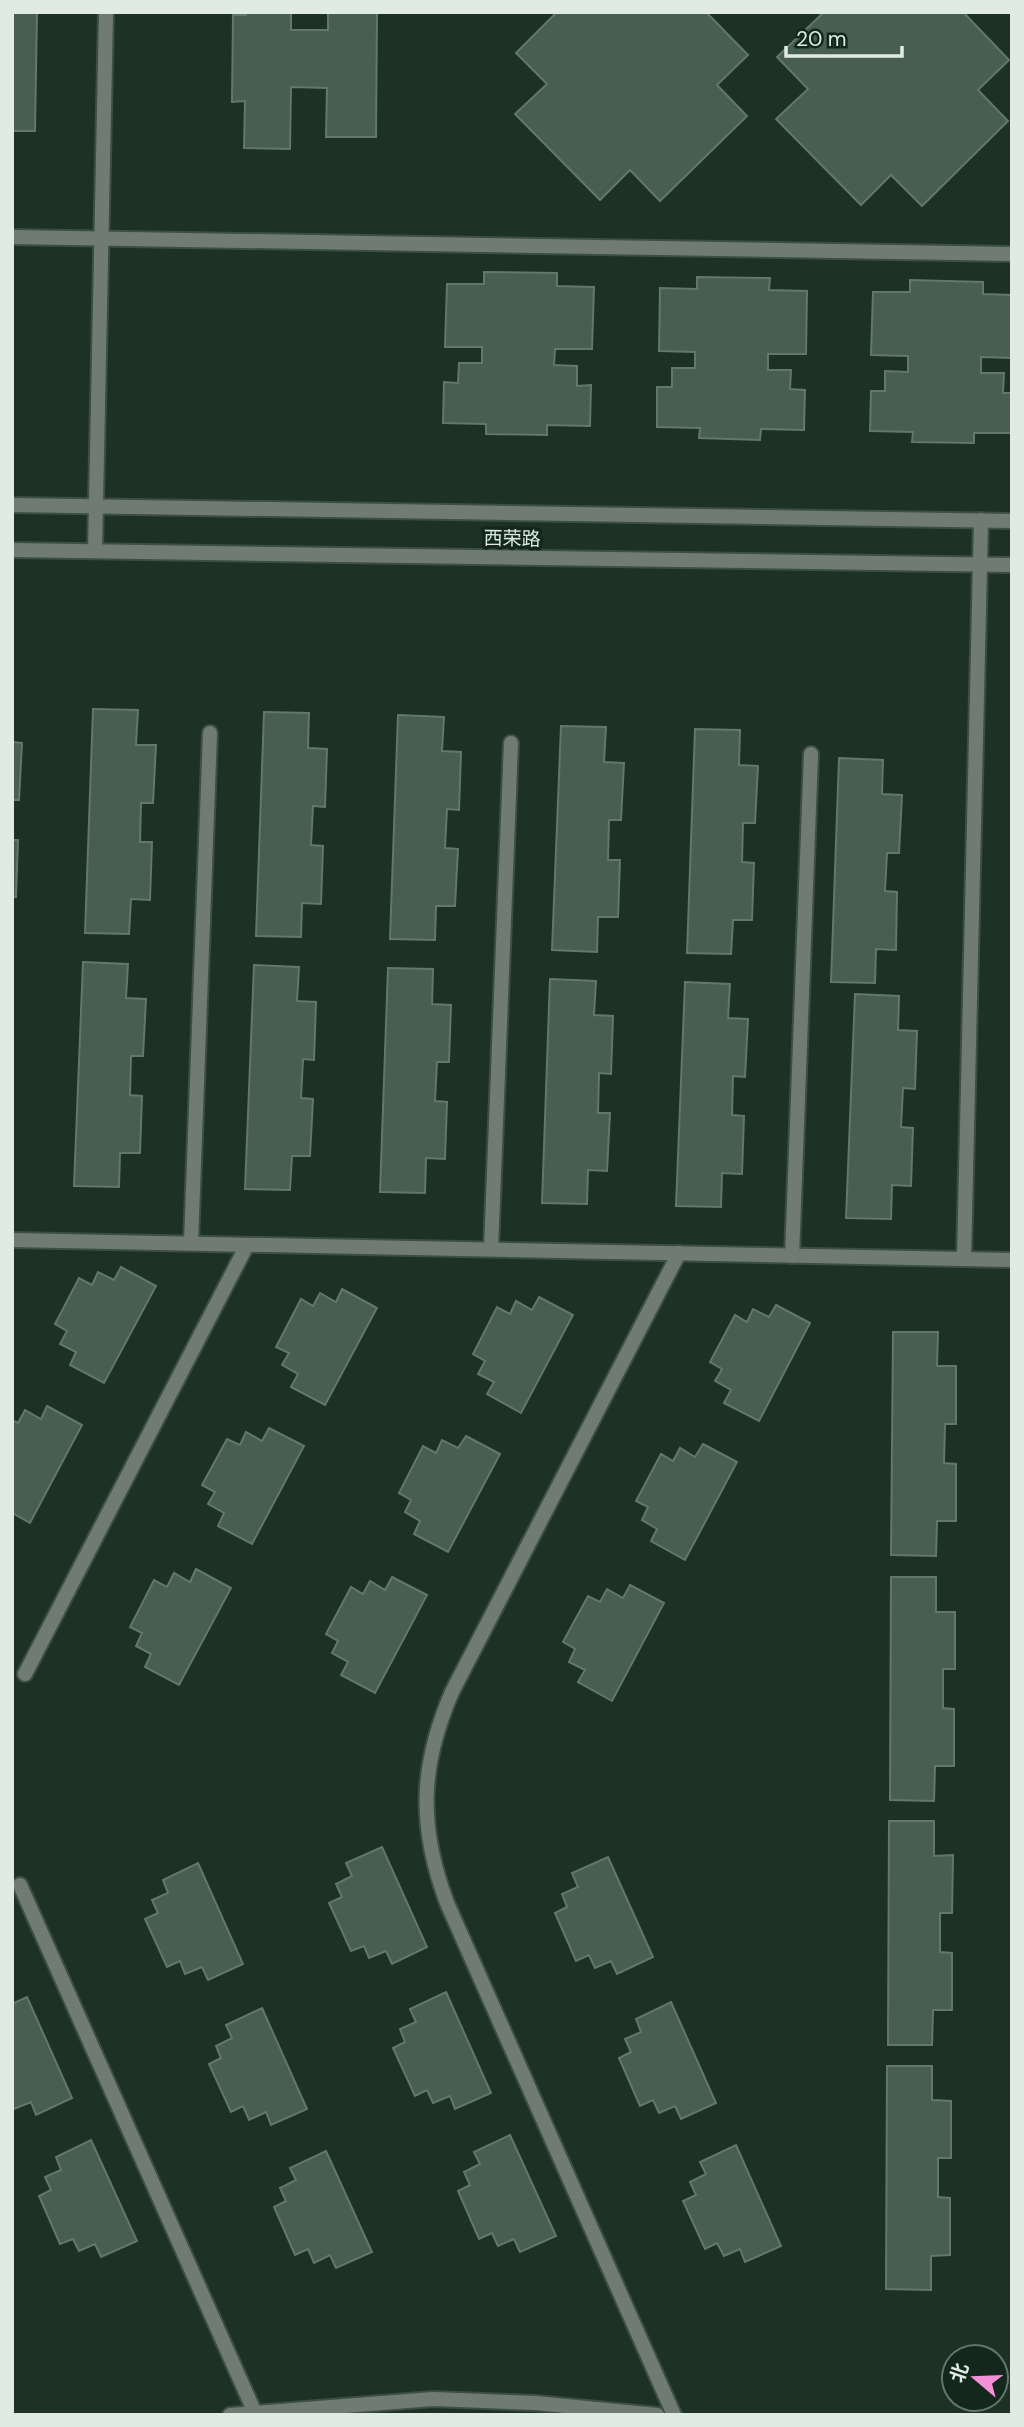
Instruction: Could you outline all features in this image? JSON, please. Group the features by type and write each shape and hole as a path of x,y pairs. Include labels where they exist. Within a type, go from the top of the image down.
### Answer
{"street":[{"path":"95,551 106,12"},
{"path":"12,237 1012,254"},
{"name":"西荣路","path":"12,505 1012,521"},
{"path":"964,1259 981,520"},
{"name":"西荣路","path":"12,550 1012,565"},
{"path":"191,1243 210,733"},
{"path":"491,1249 511,743"},
{"path":"792,1256 811,754"},
{"path":"12,1240 1012,1260"},
{"path":"25,1674 247,1245"},
{"path":"674,2415 447,1903 436,1874 425,1813 431,1750 452,1692 679,1253"},
{"path":"20,1885 255,2413"},
{"path":"230,2415 433,2399 536,2403 657,2415"}],"building":[{"path":"12,12 37,12 35,131 12,131"},
{"path":"246,12 291,12 291,30 328,30 328,12 377,12 376,137 326,137 327,88 291,87 290,149 244,148 245,101 232,102 233,15 246,15"},
{"path":"557,12 706,12 748,55 717,85 747,116 660,201 630,170 600,200 515,114 547,84 516,53"},
{"path":"824,12 963,12 1009,60 978,90 1008,121 922,206 891,175 861,205 776,119 808,89 777,57"},
{"path":"484,272 557,273 557,286 594,287 592,349 555,349 554,365 577,366 577,386 591,385 590,426 547,425 547,435 486,434 486,424 443,423 444,382 458,383 459,363 482,363 482,347 445,347 447,284 484,284"},
{"path":"697,277 770,278 769,290 807,291 806,354 768,354 768,370 791,370 790,389 805,390 804,430 761,429 760,440 699,438 700,428 657,427 657,387 672,387 672,368 695,368 695,352 659,351 660,288 697,289"},
{"path":"910,280 983,282 983,294 1012,295 1012,358 981,357 981,373 1004,373 1003,393 1012,393 1012,433 974,433 974,443 912,442 913,432 870,431 871,391 885,391 885,371 908,372 908,356 871,355 873,292 910,292"},
{"path":"93,709 138,710 136,745 156,745 153,803 141,803 140,842 152,842 150,900 131,899 129,934 85,933"},
{"path":"264,712 309,713 308,748 327,749 325,807 313,806 311,845 323,846 321,904 302,903 301,937 256,936"},
{"path":"398,715 444,717 442,751 461,752 459,810 447,809 445,848 458,849 455,906 436,906 435,940 390,939"},
{"path":"561,726 606,727 604,762 624,763 621,820 609,820 608,860 620,860 618,917 598,917 597,952 552,950"},
{"path":"695,729 740,730 739,765 758,766 755,823 743,823 742,862 754,863 752,920 733,920 731,954 687,953"},
{"path":"12,742 22,743 19,800 12,800"},
{"path":"839,758 883,760 882,794 902,795 899,853 887,853 885,891 897,892 896,950 876,949 875,983 831,982"},
{"path":"12,840 18,840 16,897 12,897"},
{"path":"83,962 128,964 126,998 146,999 143,1056 131,1056 130,1095 142,1096 140,1153 120,1153 119,1187 74,1186"},
{"path":"254,965 299,967 297,1001 316,1002 314,1060 303,1059 301,1098 313,1099 310,1156 292,1156 290,1190 245,1189"},
{"path":"388,968 433,969 432,1004 451,1005 449,1062 437,1062 435,1101 447,1102 445,1159 426,1158 425,1193 380,1192"},
{"path":"550,979 596,981 594,1015 613,1016 611,1074 599,1073 598,1113 610,1113 607,1171 588,1170 587,1204 542,1203"},
{"path":"685,982 730,984 728,1018 748,1019 745,1077 733,1076 732,1115 744,1116 742,1174 722,1173 721,1207 676,1206"},
{"path":"855,994 899,996 898,1030 917,1031 915,1089 903,1088 901,1127 913,1128 911,1186 892,1185 891,1219 846,1218"},
{"path":"121,1267 156,1286 104,1383 70,1365 76,1352 60,1344 67,1331 55,1324 79,1278 92,1285 98,1272 114,1280"},
{"path":"342,1289 377,1308 325,1405 291,1387 298,1374 282,1365 289,1353 276,1347 301,1299 313,1306 320,1293 336,1302"},
{"path":"539,1297 573,1315 521,1413 487,1394 494,1382 478,1374 485,1361 473,1354 497,1307 510,1314 516,1301 532,1310"},
{"path":"776,1305 810,1323 759,1421 724,1403 731,1390 715,1381 722,1369 710,1362 735,1315 747,1322 753,1309 769,1317"},
{"path":"893,1332 938,1332 937,1366 956,1366 956,1424 945,1424 944,1463 956,1464 956,1521 937,1521 936,1556 891,1555"},
{"path":"47,1406 82,1425 30,1523 12,1513 12,1420 18,1423 25,1410 41,1419"},
{"path":"269,1428 304,1446 252,1544 218,1526 224,1513 208,1504 215,1492 202,1485 227,1439 240,1445 246,1432 262,1441"},
{"path":"466,1436 500,1454 448,1552 414,1534 420,1521 405,1512 411,1500 399,1493 423,1446 436,1453 442,1440 458,1448"},
{"path":"703,1444 737,1462 685,1560 651,1541 657,1529 642,1520 648,1507 636,1501 661,1454 673,1461 680,1448 695,1457"},
{"path":"196,1569 231,1588 179,1685 145,1667 151,1654 136,1646 142,1633 130,1627 154,1580 167,1587 174,1573 190,1582"},
{"path":"392,1577 427,1595 375,1693 341,1675 348,1662 332,1653 338,1641 326,1634 351,1587 363,1594 370,1581 385,1590"},
{"path":"891,1577 936,1577 936,1612 955,1612 955,1669 943,1669 943,1708 954,1709 954,1766 935,1766 934,1801 890,1800"},
{"path":"630,1585 664,1603 612,1701 578,1682 585,1670 569,1662 575,1649 563,1642 588,1596 600,1602 607,1589 623,1598"},
{"path":"889,1821 934,1821 934,1856 953,1855 952,1913 940,1913 940,1952 952,1953 952,2010 933,2010 932,2045 888,2045"},
{"path":"382,1847 427,1947 392,1964 386,1951 369,1958 364,1946 351,1951 329,1903 342,1897 336,1884 352,1876 346,1863"},
{"path":"608,1857 653,1957 617,1974 611,1961 595,1968 589,1955 576,1961 555,1913 567,1907 562,1894 578,1887 572,1873"},
{"path":"198,1863 243,1964 208,1980 202,1967 185,1974 180,1961 167,1967 145,1919 158,1913 152,1900 168,1893 163,1880"},
{"path":"446,1992 491,2093 455,2109 450,2096 433,2103 427,2090 415,2096 393,2048 405,2042 400,2029 416,2022 410,2009"},
{"path":"27,1997 72,2098 36,2115 31,2102 14,2109 12,2105 12,2004"},
{"path":"671,2002 716,2103 681,2119 675,2106 659,2113 653,2100 640,2106 619,2058 631,2052 625,2039 641,2032 636,2019"},
{"path":"262,2008 307,2109 271,2125 266,2112 249,2120 243,2106 231,2112 209,2064 221,2058 216,2046 232,2038 226,2025"},
{"path":"887,2066 932,2066 932,2100 951,2101 951,2158 938,2158 938,2197 950,2198 950,2255 931,2256 931,2290 886,2289"},
{"path":"510,2135 556,2236 520,2252 514,2239 498,2246 492,2233 479,2239 458,2191 470,2185 464,2172 480,2164 474,2152"},
{"path":"91,2140 137,2241 101,2257 95,2244 79,2251 73,2239 60,2244 39,2196 51,2190 45,2177 61,2170 56,2157"},
{"path":"736,2145 781,2246 745,2262 740,2249 724,2256 717,2243 705,2249 683,2201 696,2195 690,2182 706,2174 700,2162"},
{"path":"326,2151 372,2252 336,2268 330,2255 314,2263 308,2249 295,2255 274,2207 286,2201 280,2188 296,2180 290,2168"}]}
